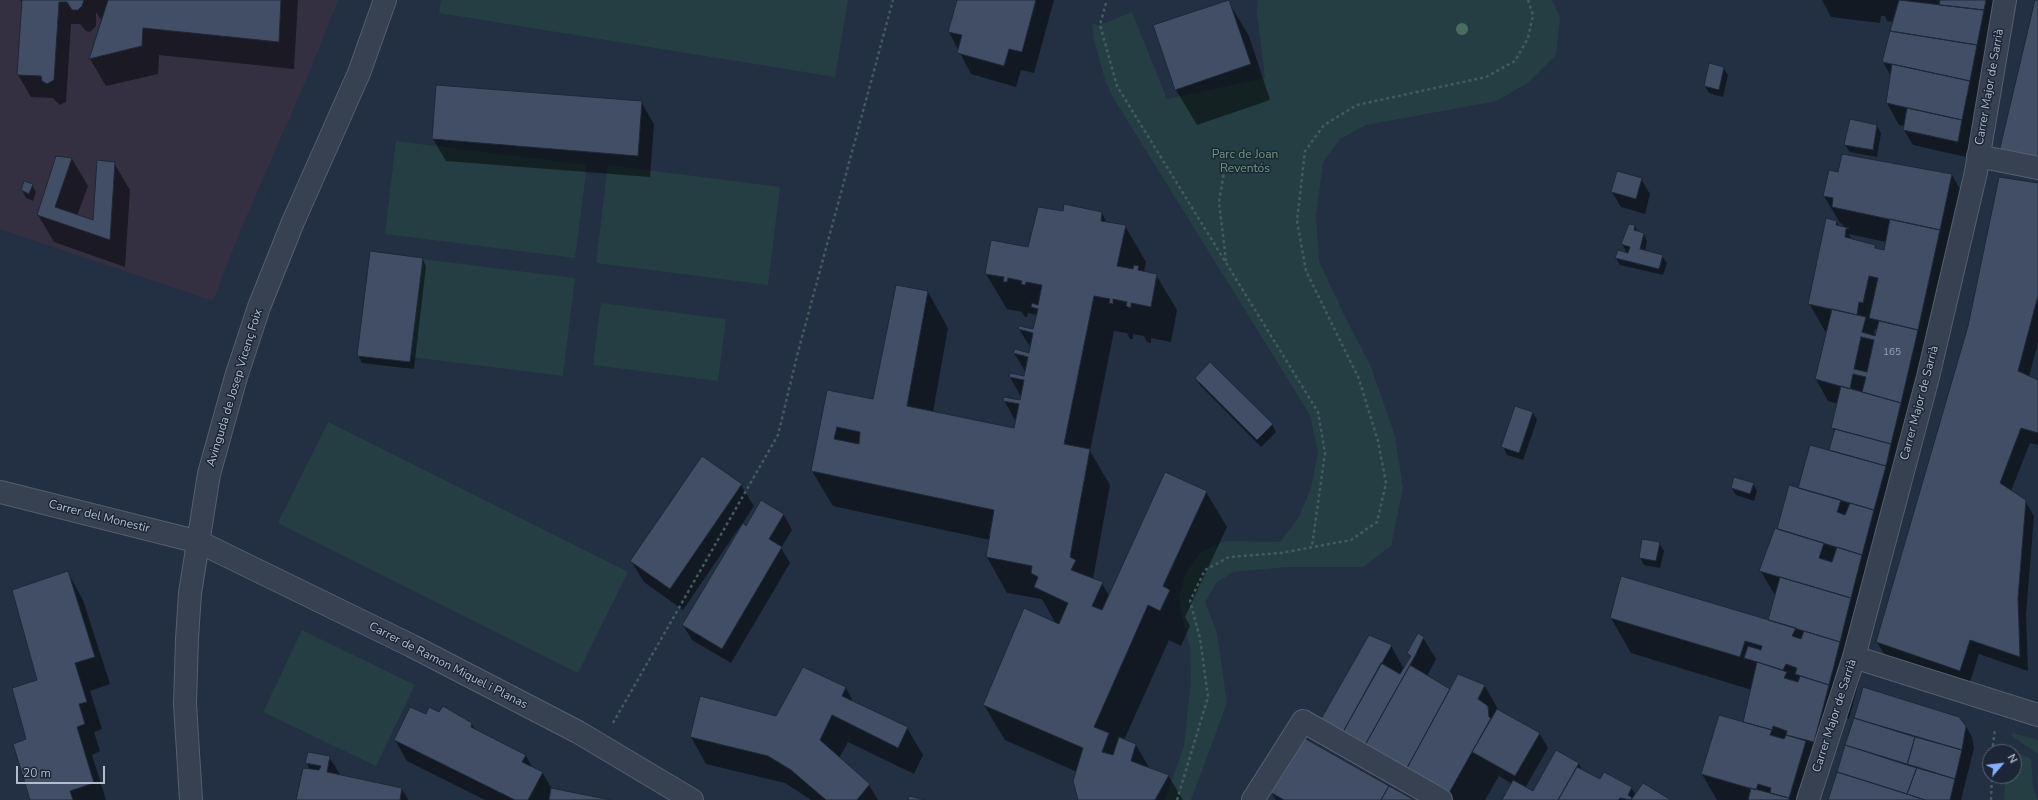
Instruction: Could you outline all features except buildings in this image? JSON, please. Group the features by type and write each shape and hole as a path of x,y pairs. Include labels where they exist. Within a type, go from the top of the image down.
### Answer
{"street":[{"name":"Avinguda de Josep Vicenç Foix","path":"191,800 185,704 187,639 190,593 209,474 236,377 259,308 293,222 359,73 385,0"},
{"name":"Carrer Major de Sarrià","path":"1808,800 1854,658 1928,377 1978,156 2005,0"},
{"path":"1978,156 2038,168"},
{"name":"Carrer del Monestir","path":"0,492 199,542"},
{"name":"Carrer de Ramon Miquel i Planas","path":"199,542 412,646 578,732 692,800"},
{"path":"1854,658 2038,715"},
{"path":"1253,800 1303,720 1441,800"}],"path":[{"path":"600,746 778,435 798,352 893,0"},
{"path":"1177,800 1208,697 1200,638 1190,601 1205,570 1230,557 1281,553 1312,546 1351,540 1377,522 1386,482 1378,441 1359,380 1306,271 1297,221 1305,151 1324,125 1357,105 1486,77 1515,61 1528,38 1532,15 1528,0"},
{"path":"1106,2 1100,25 1117,86 1318,412 1325,453 1312,546"},
{"path":"1226,160 1219,202 1226,262"},
{"path":"1993,744 1996,726"},
{"path":"1991,800 1992,784"}],"shaded area":[{"path":"0,0 338,0 310,71 241,229 213,301 0,229"}],"green space":[{"path":"441,0 848,0 835,77 439,13"},
{"name":"Parc de Joan Reventós","path":"1258,0 1552,0 1560,17 1556,55 1529,82 1497,101 1366,125 1340,139 1323,162 1316,216 1319,261 1345,317 1371,367 1395,436 1403,488 1391,546 1363,567 1287,567 1233,572 1216,583 1205,602 1217,633 1227,703 1191,800 1165,800 1184,746 1191,680 1190,647 1180,609 1179,596 1185,575 1200,553 1225,541 1280,542 1299,517 1311,488 1318,452 1310,415 1114,99 1106,83 1094,41 1092,24 1100,25 1132,12 1167,99 1265,78 1257,13"},
{"path":"396,141 587,165 575,258 385,234"},
{"path":"608,165 780,187 768,285 596,263"},
{"path":"422,259 575,278 563,376 411,357"},
{"path":"601,303 726,319 718,381 593,365"},
{"path":"328,422 628,572 578,673 278,523"},
{"path":"302,630 415,685 376,766 263,712"},
{"path":"2012,733 2038,740 2038,754 2013,737"},
{"path":"2022,755 2031,758 2033,787 2038,800 2004,800 2005,784 2022,784"}]}
